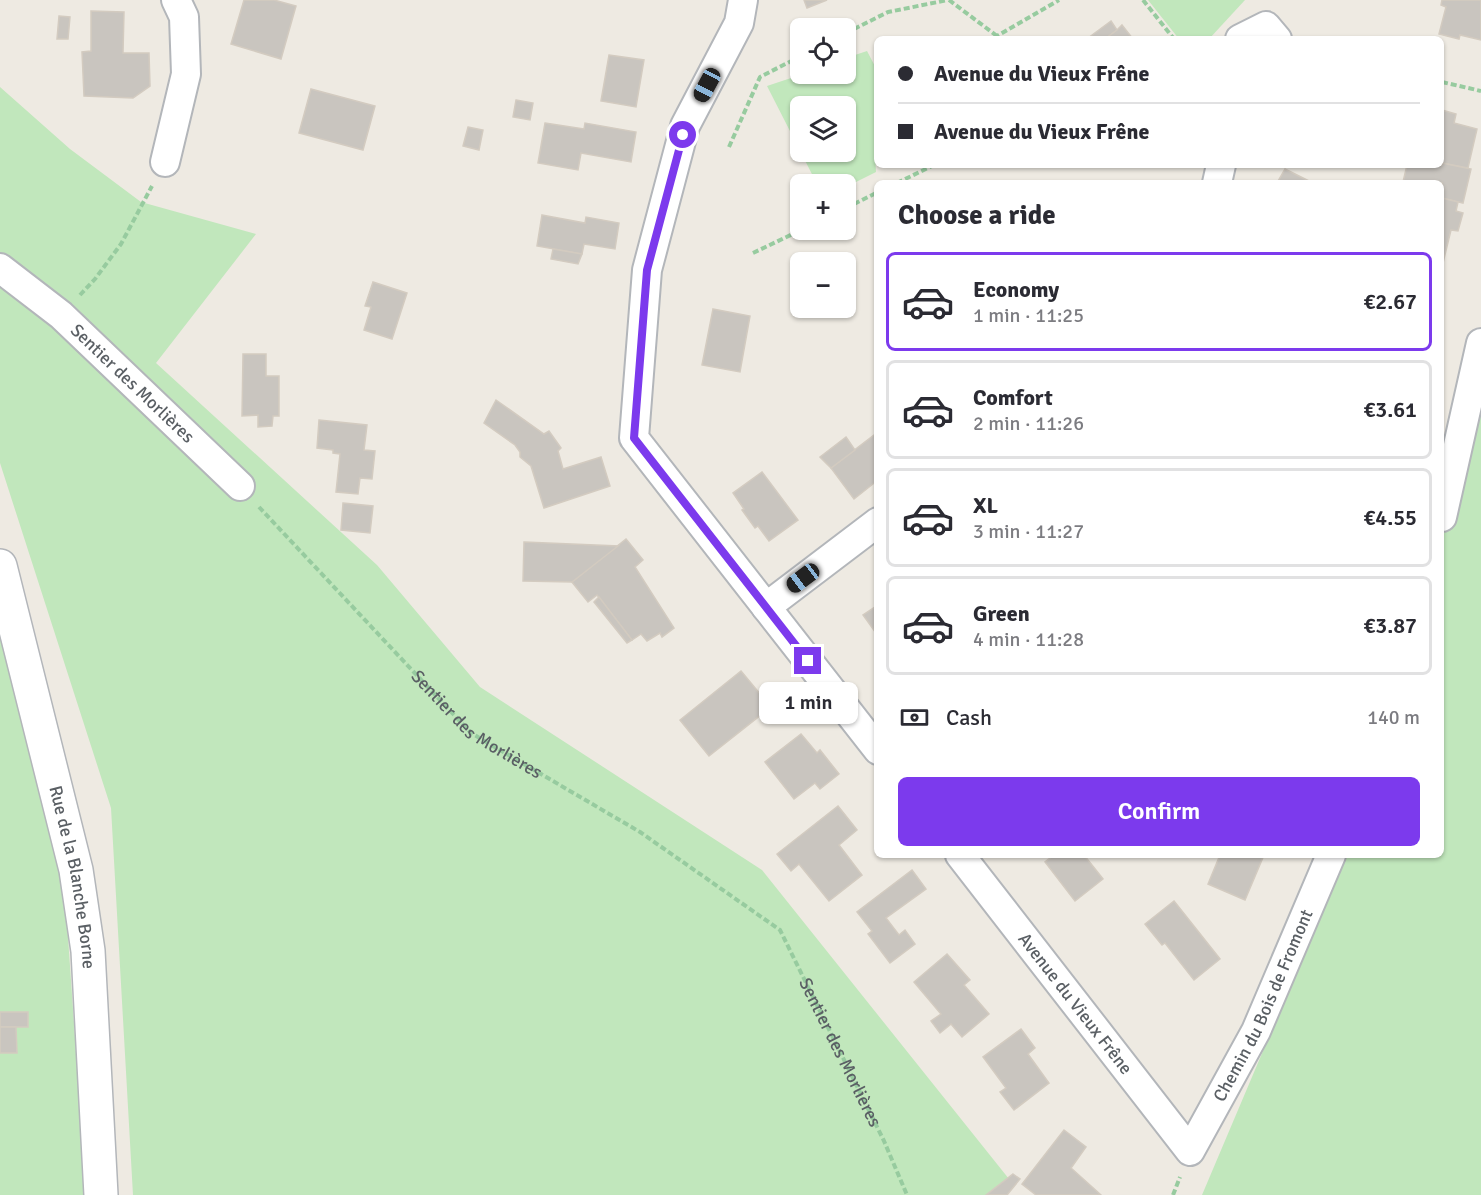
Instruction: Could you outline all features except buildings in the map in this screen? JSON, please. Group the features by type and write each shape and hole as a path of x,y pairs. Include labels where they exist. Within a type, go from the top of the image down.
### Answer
{"street":[{"path":"165,162 186,74 184,17 176,0"},
{"path":"743,0 739,23 685,126 647,270 634,438 874,745"},
{"path":"1246,36 1266,26 1274,36"},
{"name":"Sentier des Morlières","path":"0,268 61,315 240,486"},
{"path":"1444,508 1481,343"},
{"path":"766,607 874,525"},
{"name":"Rue de la Blanche Borne","path":"0,566 76,870 88,951 101,1195"},
{"name":"Avenue du Vieux Frêne","path":"962,858 1190,1151"},
{"name":"Chemin du Bois de Fromont","path":"1190,1151 1256,1031 1330,858"}],"path":[{"path":"856,28 888,12 948,0 993,36"},
{"path":"999,36 1059,0"},
{"path":"1143,0 1172,36"},
{"path":"729,147 760,77 790,62"},
{"path":"1444,82 1481,91"},
{"path":"95,279 121,244 165,162"},
{"path":"903,180 928,168"},
{"path":"856,203 874,194"},
{"path":"753,253 790,235"},
{"name":"Sentier des Morlières","path":"240,486 471,734 640,832 780,930 884,1141 907,1195"}],"green space":[{"path":"1148,0 1245,0 1212,36 1177,36"},
{"path":"867,51 874,64 874,168 876,172 856,182 856,174 812,174 806,162 856,162 856,96 790,96 790,131 767,86 790,78 790,84 856,84 856,55"},
{"path":"0,87 70,149 141,202 256,234 156,363 377,565 480,687 762,870 1009,1179 989,1195 133,1195 111,808 0,463"},
{"path":"1481,382 1481,1195 1202,1195 1345,858 1444,858 1444,534"},
{"path":"0,614 64,880 86,1195 0,1195"}],"route":[{"path":"683,135 647,270 634,438 808,661"}]}
